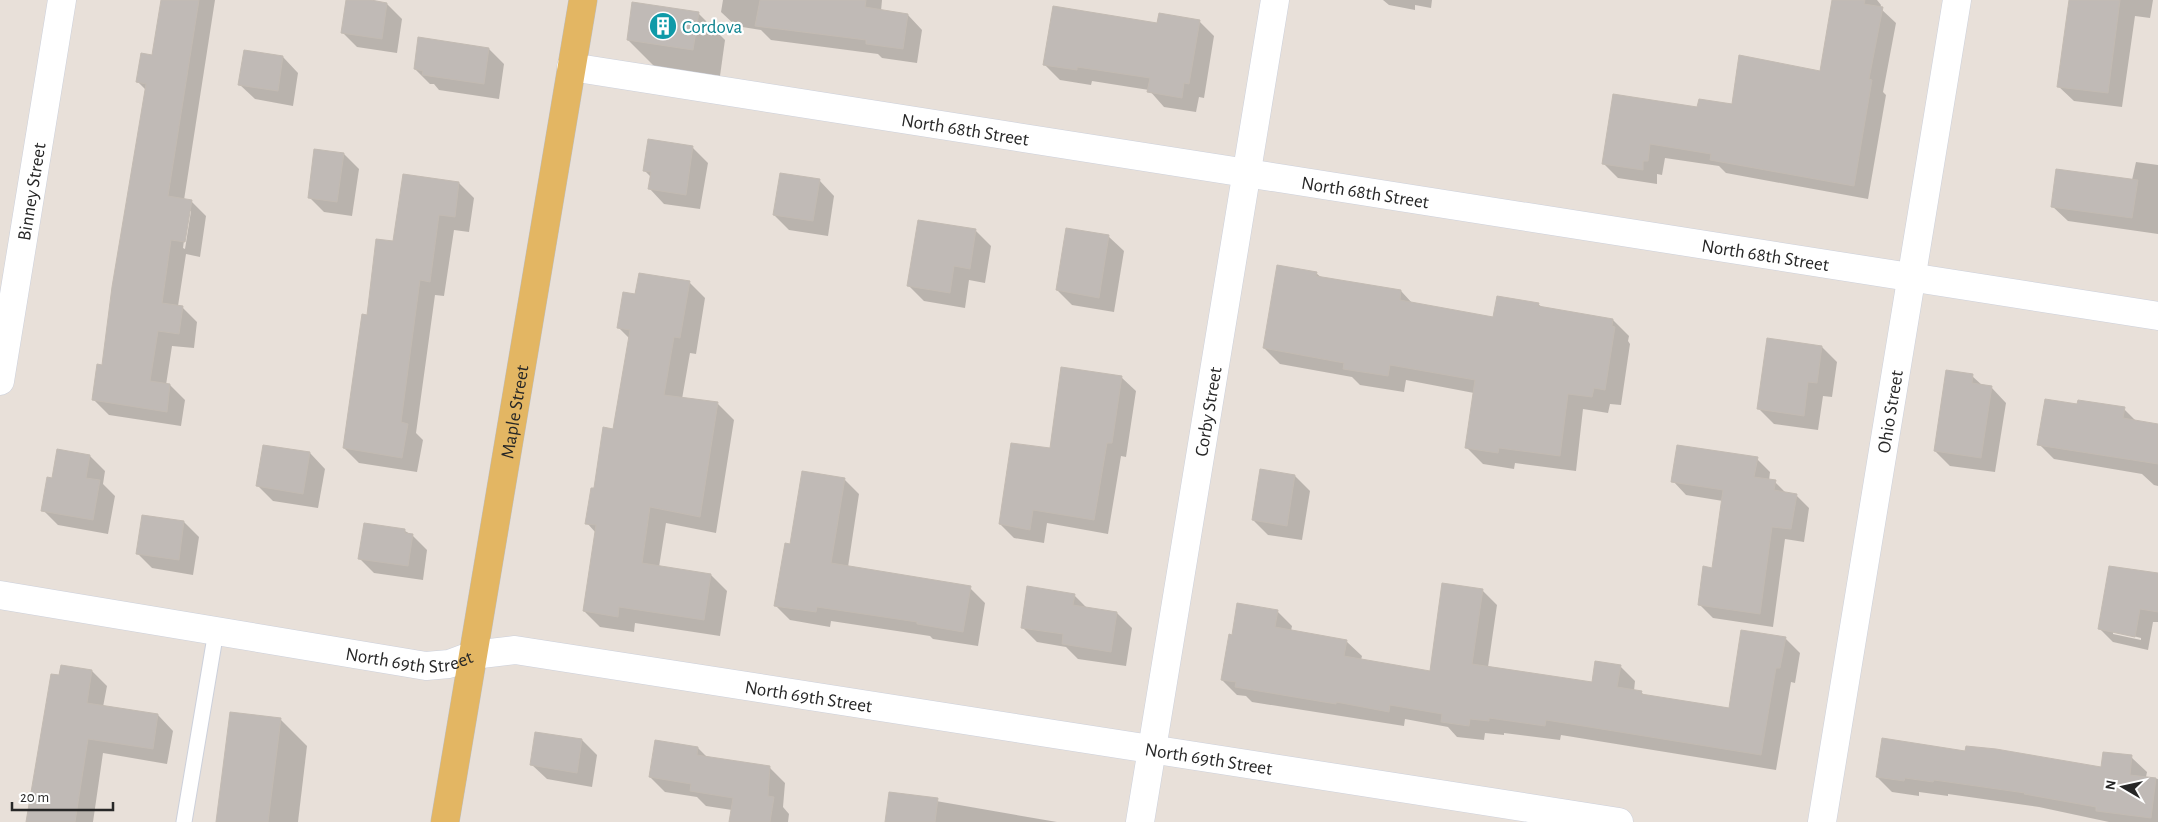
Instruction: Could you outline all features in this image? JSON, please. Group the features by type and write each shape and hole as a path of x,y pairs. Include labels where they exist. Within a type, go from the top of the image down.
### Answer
{"main road":[{"name":"Maple Street","path":"445,822 582,0"}],"street":[{"name":"Binney Street","path":"0,382 62,0"},
{"name":"Corby Street","path":"1140,822 1274,0"},
{"name":"Ohio Street","path":"1822,822 1957,0"},
{"name":"North 68th Street","path":"572,67 2158,316"},
{"name":"North 69th Street","path":"0,595 426,666 449,664 473,656 515,650 1619,822"}],"lane":[{"path":"184,822 216,631"}],"building":[{"path":"161,0 199,0 168,196 192,200 185,242 171,240 162,303 183,306 179,334 158,331 150,381 170,384 167,412 92,400 97,364 102,365 112,287 146,84 136,82 141,53 152,55"},
{"path":"346,0 371,0 387,3 382,39 341,33"},
{"path":"760,0 866,0 865,7 908,14 903,49 866,44 866,40 755,26"},
{"path":"1832,0 1865,0 1864,4 1883,7 1869,79 1872,80 1854,186 1710,160 1711,154 1650,144 1648,161 1643,161 1643,170 1602,164 1613,94 1697,107 1699,99 1732,104 1739,55 1820,71"},
{"path":"2069,0 2120,0 2108,93 2057,87"},
{"name":"Cordova","path":"632,2 699,12 693,50 627,40"},
{"path":"1053,6 1157,23 1159,13 1200,20 1189,84 1184,83 1182,98 1147,92 1150,78 1077,67 1077,70 1043,65"},
{"path":"418,37 489,48 484,84 422,75 423,71 414,69"},
{"path":"244,50 283,56 278,91 238,85"},
{"path":"648,139 693,146 686,195 648,189 651,172 643,171"},
{"path":"314,149 344,153 337,202 308,198"},
{"path":"2056,169 2138,180 2132,218 2051,207"},
{"path":"780,173 820,179 813,221 773,215"},
{"path":"403,174 459,182 455,217 439,215 430,282 420,280 401,422 408,424 402,458 343,448 362,314 367,315 376,239 393,241"},
{"path":"918,220 976,229 970,269 954,266 950,293 907,286"},
{"path":"1066,228 1109,235 1099,298 1056,290"},
{"path":"1277,265 1317,272 1316,276 1401,290 1400,300 1493,317 1497,296 1539,303 1538,306 1613,319 1612,326 1615,327 1605,390 1594,388 1592,397 1568,394 1560,456 1499,448 1498,453 1465,448 1475,380 1390,365 1388,376 1343,369 1344,363 1263,348"},
{"path":"639,273 690,281 680,338 674,337 664,395 718,402 700,517 650,507 642,563 711,574 704,620 619,607 618,617 583,611 596,525 585,524 591,488 594,488 603,427 613,429 630,330 617,328 623,292 635,294"},
{"path":"1767,338 1822,346 1817,383 1808,382 1804,416 1757,409"},
{"path":"1061,367 1122,376 1112,443 1107,443 1094,520 1033,510 1030,530 999,524 1011,443 1050,448"},
{"path":"1946,370 1973,374 1972,383 1992,386 1981,458 1934,451"},
{"path":"2045,399 2077,404 2078,400 2125,407 2123,418 2158,424 2158,464 2037,445"},
{"path":"263,445 310,452 303,494 256,486"},
{"path":"1677,445 1758,457 1754,477 1776,480 1774,490 1797,494 1791,529 1772,527 1760,614 1698,605 1703,566 1712,568 1723,490 1671,482"},
{"path":"57,449 90,455 86,478 100,480 93,520 41,511 47,477 52,478"},
{"path":"1260,469 1295,475 1287,526 1252,520"},
{"path":"802,471 845,478 831,563 971,586 963,632 917,624 917,622 817,607 816,612 774,606 785,543 790,544"},
{"path":"142,515 184,521 179,560 136,554"},
{"path":"364,523 405,529 405,533 413,534 408,566 358,559"},
{"path":"2109,566 2158,573 2158,612 2140,609 2135,637 2098,629"},
{"path":"1442,583 1483,589 1472,664 1592,682 1595,661 1621,665 1617,687 1642,691 1641,694 1729,708 1741,630 1786,637 1780,668 1776,668 1761,755 1546,720 1545,726 1489,718 1489,721 1470,719 1469,726 1441,722 1442,714 1390,705 1389,712 1336,702 1336,704 1235,687 1236,682 1221,680 1229,634 1232,635 1237,603 1278,610 1275,627 1347,640 1344,656 1430,671"},
{"path":"1027,586 1075,594 1073,605 1117,612 1111,652 1062,644 1063,634 1021,628"},
{"path":"61,665 92,670 87,703 158,714 153,749 88,739 75,822 26,822 51,674 59,675"},
{"path":"230,712 281,718 268,822 216,822"},
{"path":"535,732 582,739 577,773 530,765"},
{"path":"1882,738 1965,751 1966,746 1996,749 2101,767 2103,752 2132,755 2130,775 2156,778 2151,818 2096,811 2096,807 2025,793 1934,780 1933,782 1905,778 1904,781 1876,777"},
{"path":"655,740 698,747 697,755 770,766 768,796 774,797 770,822 729,822 733,798 690,791 691,784 649,777"},
{"path":"889,792 938,798 935,822 885,822"}],"place":[{"name":"Cordova","path":"663,26"}]}
